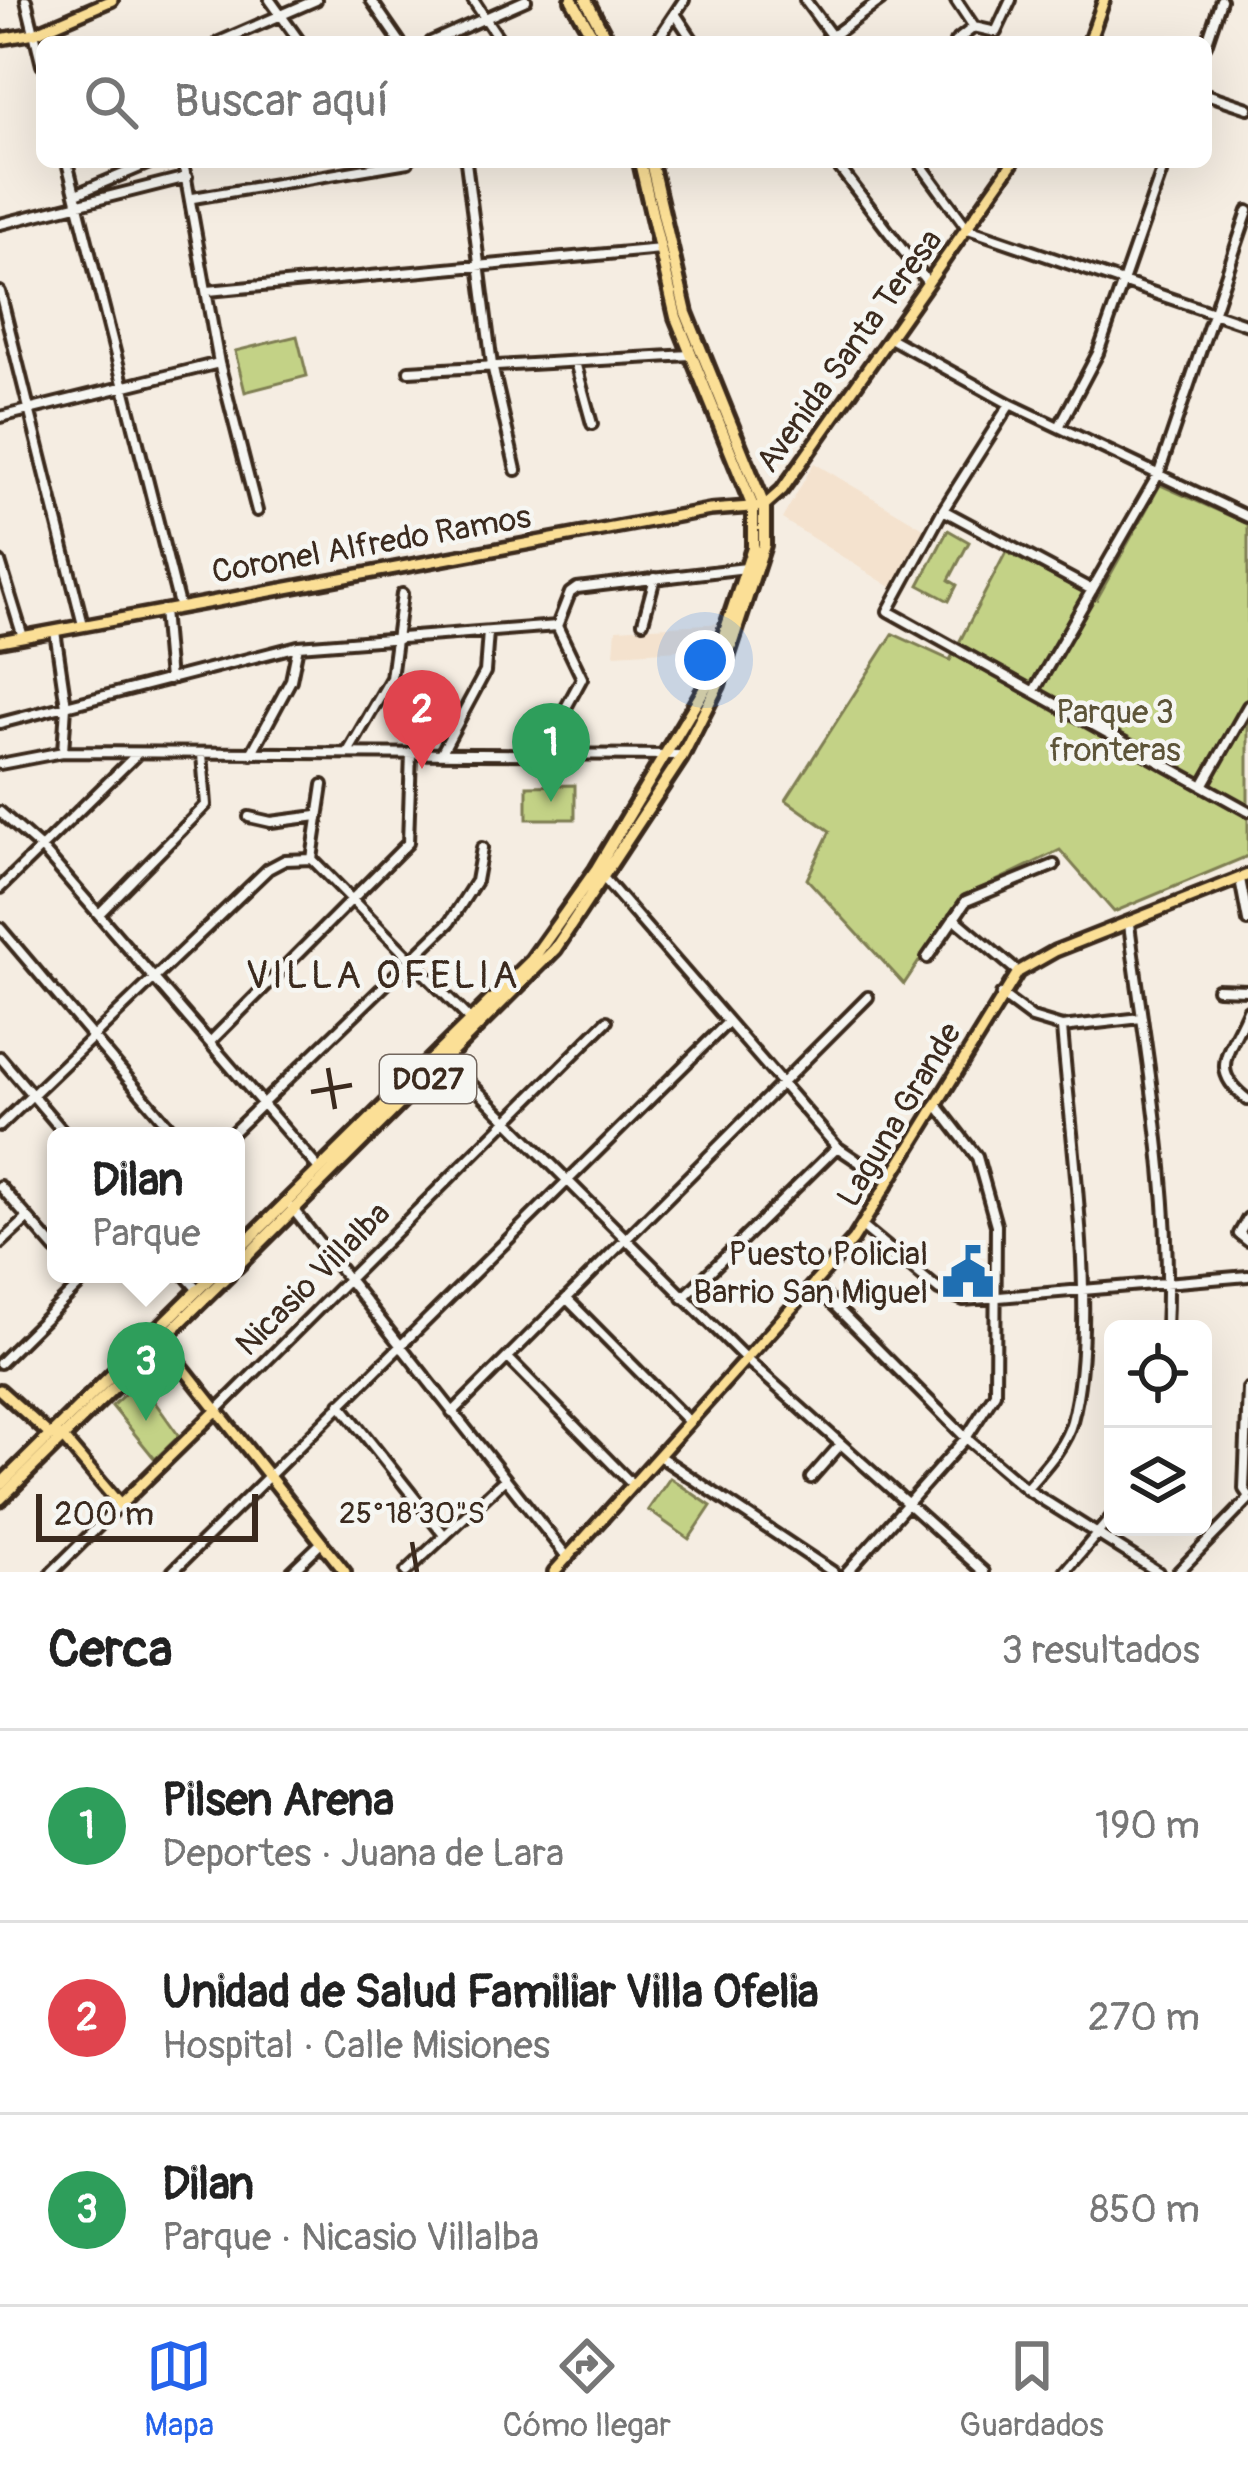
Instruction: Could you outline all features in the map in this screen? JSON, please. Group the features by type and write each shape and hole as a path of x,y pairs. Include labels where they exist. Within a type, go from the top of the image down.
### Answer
{"highway":[{"path":"572,0 593,36"},
{"path":"586,0 605,36"},
{"name":"D027","path":"245,1244 537,970 718,686 764,545 758,506 694,337 642,168"},
{"name":"D027","path":"652,168 690,356 758,506 747,568 708,682 676,755"},
{"name":"D027","path":"245,1258 320,1170 443,1057"},
{"path":"158,1336 205,1283"},
{"path":"0,1485 219,1283"},
{"path":"0,1499 55,1436"}],"main road":[{"path":"0,39 34,33 112,0"},
{"path":"1090,36 1104,0"},
{"name":"Avenida Santa Teresa","path":"758,506 782,490 1008,168"},
{"name":"Coronel Alfredo Ramos","path":"0,641 163,607 710,510 758,506"},
{"name":"Laguna Grande","path":"554,1572 863,1226 1018,972 1055,951 1244,877"},
{"path":"158,1336 344,1572"},
{"path":"0,1390 55,1436 120,1505"},
{"name":"Nicasio Villalba","path":"120,1505 217,1410"}],"street":[{"path":"26,0 36,41"},
{"path":"270,0 295,36"},
{"path":"232,36 316,0"},
{"path":"371,0 396,36"},
{"path":"473,0 497,36"},
{"path":"445,36 526,0"},
{"path":"660,36 684,0"},
{"path":"805,0 828,36"},
{"path":"835,36 881,0"},
{"path":"956,0 974,27 996,32 1011,0"},
{"path":"1209,36 1221,0"},
{"path":"676,15 690,36"},
{"path":"963,36 974,27"},
{"path":"1212,96 1248,108"},
{"path":"69,168 179,605"},
{"path":"78,199 140,168"},
{"path":"185,168 219,363 257,511"},
{"path":"193,198 357,168"},
{"path":"467,168 492,365 515,470"},
{"path":"840,168 929,284"},
{"path":"923,168 968,230 1248,325"},
{"path":"1059,427 1098,353 1163,168"},
{"path":"0,224 78,199 187,177"},
{"path":"1035,688 1159,473 1248,211"},
{"path":"208,291 665,248"},
{"path":"0,292 83,625"},
{"path":"892,338 1010,404 1248,515"},
{"path":"409,371 690,356"},
{"path":"575,362 592,424"},
{"path":"0,417 219,363"},
{"path":"1010,404 943,510 888,611 1205,782 1248,811"},
{"path":"943,510 1092,590"},
{"path":"0,562 23,637"},
{"path":"560,752 563,713 582,678 557,626 573,590 747,568"},
{"path":"643,622 655,578"},
{"path":"347,753 391,678 402,594"},
{"path":"163,607 169,680"},
{"path":"0,722 298,646 557,626"},
{"path":"55,631 66,706 63,752"},
{"path":"441,753 485,672 488,632"},
{"path":"251,754 291,680 298,646"},
{"path":"1205,782 1248,706"},
{"path":"0,764 63,752 676,755"},
{"path":"0,888 139,752"},
{"path":"210,1042 408,843 411,753"},
{"path":"100,913 206,805 202,754"},
{"path":"323,785 312,859 408,962 475,1025"},
{"path":"0,812 43,849 320,1170"},
{"path":"249,817 271,822 317,816"},
{"path":"238,1127 448,923 476,881 482,848"},
{"path":"0,1126 268,868 284,860 312,859"},
{"path":"927,958 966,901 1054,865"},
{"path":"600,874 837,1148 890,1183"},
{"path":"1244,877 1248,922"},
{"path":"954,918 1018,972"},
{"path":"1129,924 1169,1283 1167,1320"},
{"path":"0,928 169,1127"},
{"path":"1216,989 1248,990"},
{"path":"1001,995 1032,1018 1062,1027 1141,1018"},
{"path":"452,1413 868,997"},
{"path":"1248,1010 1223,1072 1226,1084 1248,1100"},
{"name":"Nicasio Villalba","path":"217,1410 607,1021"},
{"path":"172,1572 727,1023"},
{"path":"1026,1489 1066,1437 1072,1419 1082,1292 1062,1027"},
{"path":"0,1057 60,1127"},
{"path":"443,1057 746,1359 984,1572"},
{"path":"852,1570 966,1438 994,1393 996,1225 988,1184 977,1157 936,1105"},
{"path":"683,1298 837,1148"},
{"path":"0,1186 47,1240"},
{"path":"290,1206 568,1558"},
{"path":"0,1244 28,1218"},
{"path":"1248,1218 1239,1234 1248,1240"},
{"path":"863,1226 939,1290 964,1300 998,1301 1248,1276"},
{"path":"0,1363 76,1283"},
{"path":"192,1283 198,1290"},
{"path":"813,1284 966,1438 1026,1489 1158,1572"},
{"path":"567,1299 689,1422"},
{"path":"508,1358 633,1485"},
{"path":"1178,1572 1248,1498 1248,1389"},
{"path":"340,1404 443,1535"},
{"path":"811,1478 840,1445"},
{"path":"659,1456 832,1572"},
{"path":"406,1572 505,1478"},
{"name":"Nicasio Villalba","path":"52,1572 120,1505"},
{"path":"1065,1572 1104,1526"},
{"path":"291,1572 321,1543"}],"shaded area":[{"path":"814,463 927,530 894,589 782,519"},
{"path":"724,623 715,648 614,654 616,629"}],"green space":[{"path":"297,336 307,376 245,392 235,351"},
{"name":"Parque 3 fronteras","path":"1160,485 1248,524 1248,856 1114,912 1060,850 961,898 904,984 807,879 830,831 786,800 893,634 950,660 1006,552 1097,599"},
{"path":"948,530 969,542 949,580 957,585 949,601 919,585"},
{"path":"575,785 575,819 527,819 527,786"},
{"path":"139,1380 179,1436 155,1459 112,1406"},
{"path":"670,1478 711,1506 689,1539 648,1510"}],"place":[{"name":"Unidad de Salud Familiar Villa Ofelia","path":"422,769"},
{"name":"Pilsen Arena","path":"551,802"},
{"name":"Puesto Policial Barrio San Miguel","path":"968,1272"},
{"name":"Dilan","path":"146,1421"}],"district":[{"name":"VILLA OFELIA","path":"383,974"}]}
